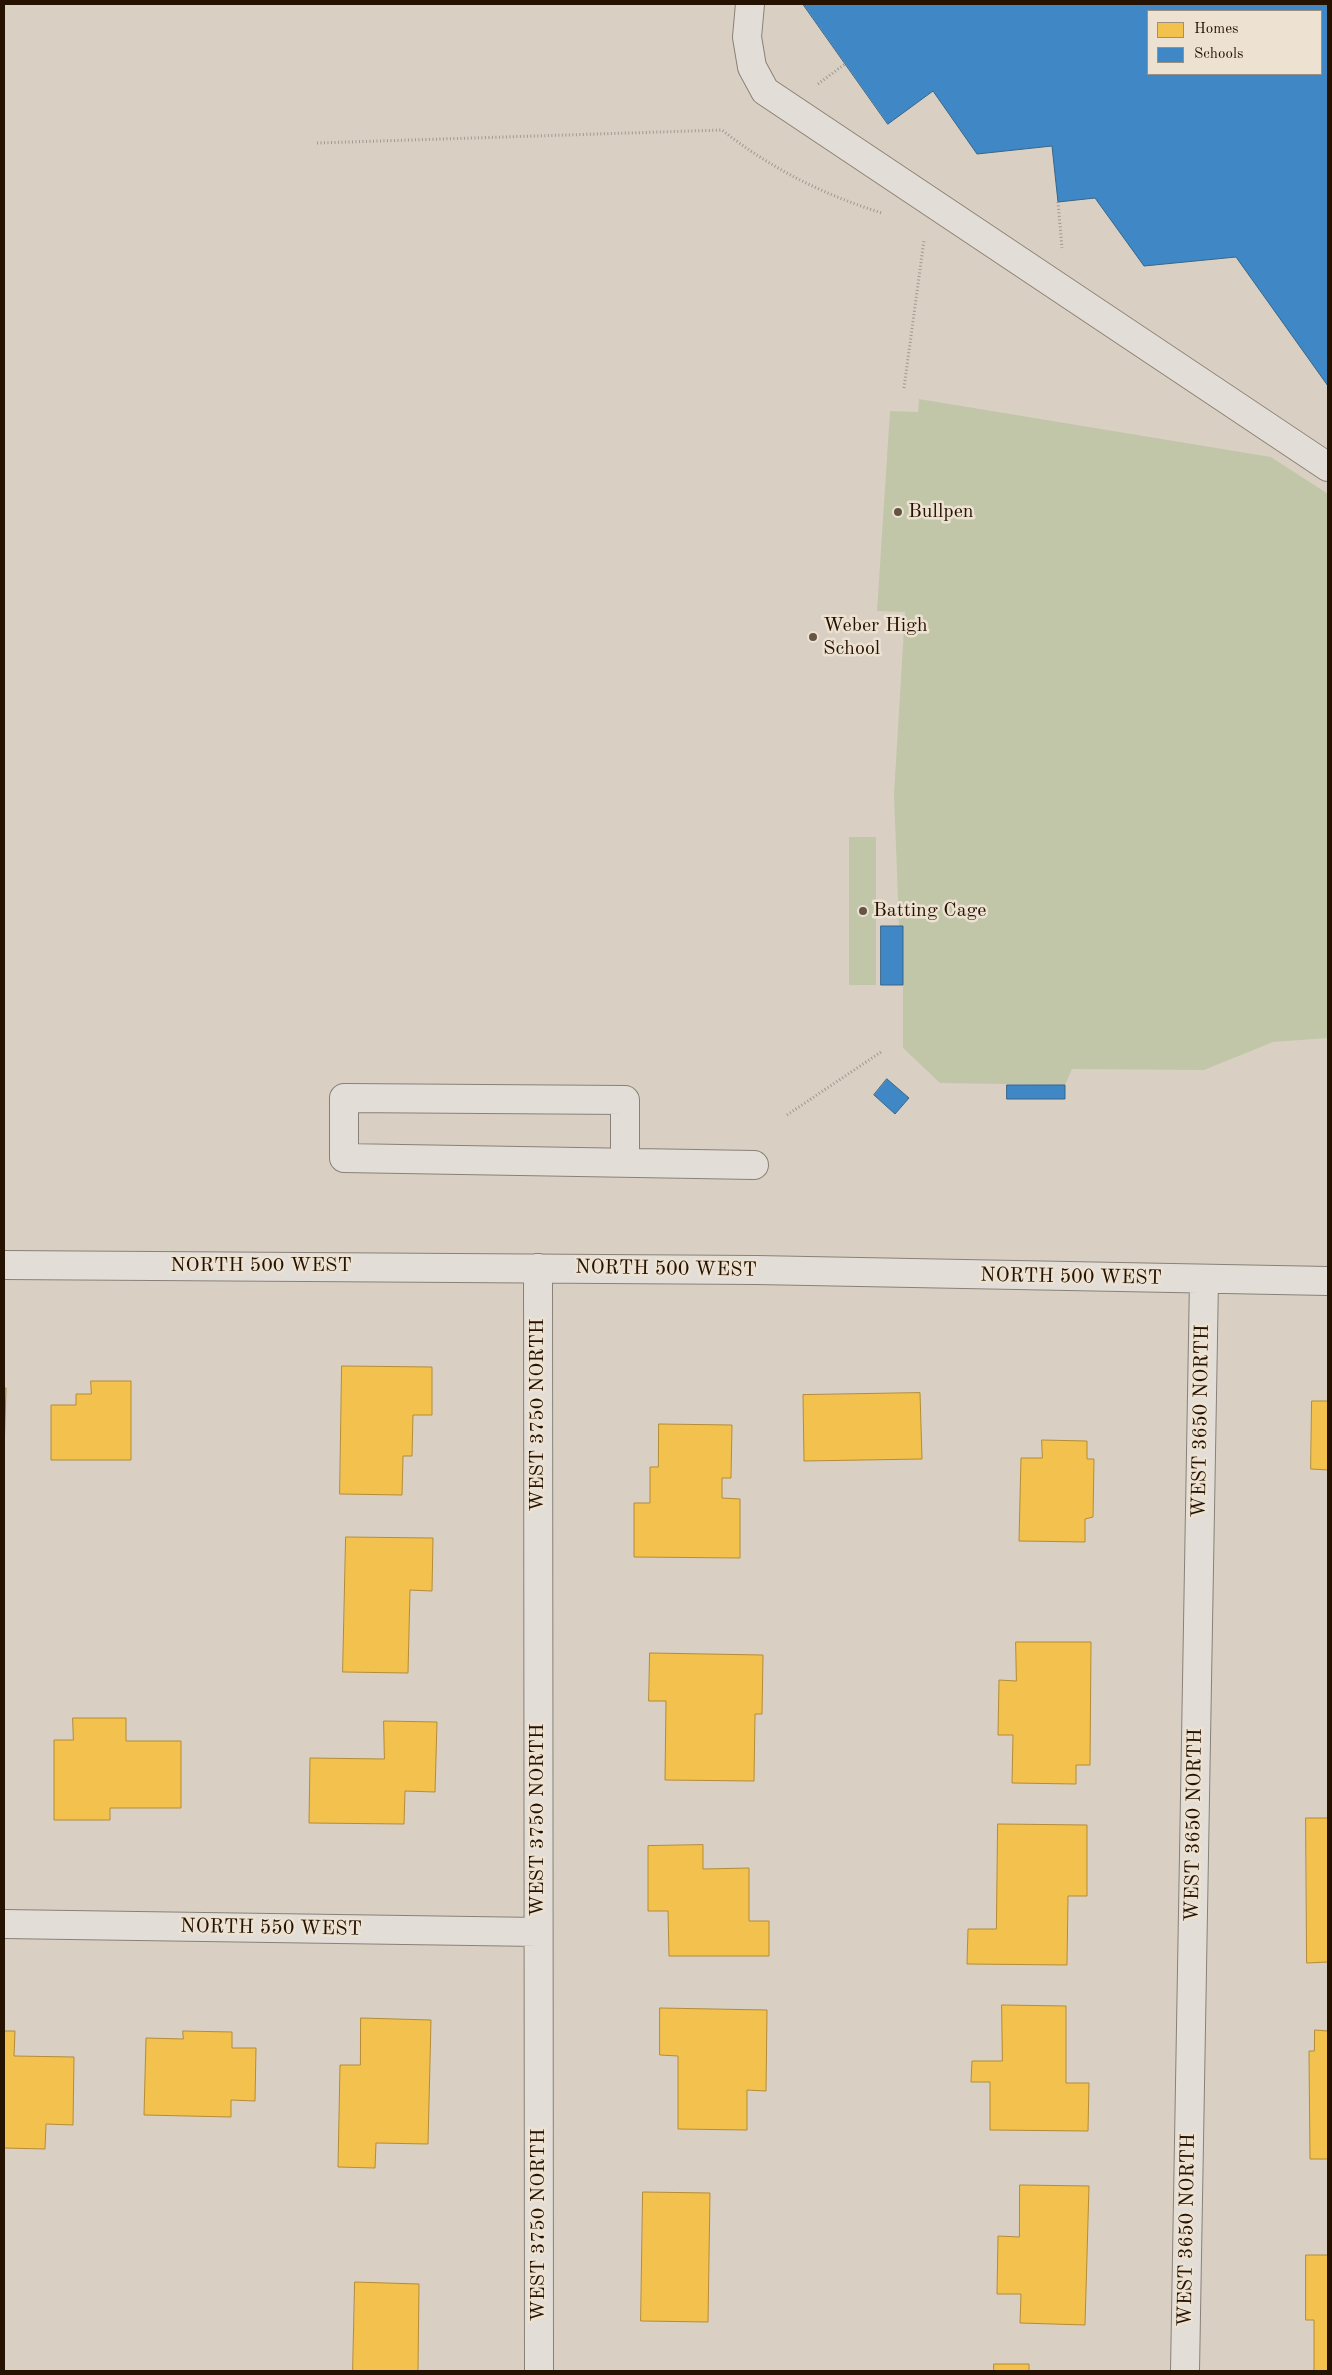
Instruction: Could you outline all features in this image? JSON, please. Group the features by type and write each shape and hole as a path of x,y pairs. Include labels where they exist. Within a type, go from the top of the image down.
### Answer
{"street":[{"path":"750,4 747,37 752,67 765,91 1328,467"},
{"path":"625,1163 625,1100 344,1098 344,1158 625,1163 754,1165"},
{"name":"NORTH 500 WEST","path":"4,1264 766,1270 1328,1281"},
{"name":"WEST 3750 NORTH","path":"538,1268 540,2371"},
{"name":"WEST 3650 NORTH","path":"1185,2371 1204,1280"},
{"name":"NORTH 550 WEST","path":"4,1924 538,1932"}],"path":[{"path":"810,90 845,64"},
{"path":"317,143 722,130 750,152 804,183 891,216"},
{"path":"1058,202 1063,251"},
{"path":"904,388 924,236"},
{"path":"787,1115 882,1052"}],"green space":[{"path":"919,399 1271,457 1328,494 1328,1038 1273,1042 1204,1070 1072,1069 1065,1085 940,1083 903,1048 903,927 899,926 894,794 905,612 877,611 890,411 918,412"},
{"name":"Batting Cage","path":"849,837 876,837 876,985 849,985"}],"building: Homes":[{"path":"342,1366 432,1367 432,1415 413,1415 412,1456 403,1456 402,1495 340,1494"},
{"path":"91,1381 131,1381 131,1460 51,1460 51,1405 76,1405 76,1394 91,1394"},
{"path":"4,1388 6,1388 4,1453"},
{"path":"920,1393 922,1459 804,1461 803,1395"},
{"path":"1312,1401 1328,1401 1328,1470 1311,1469"},
{"path":"659,1424 732,1425 731,1478 722,1478 722,1498 740,1499 740,1558 634,1557 634,1503 650,1503 650,1467 658,1467"},
{"path":"1042,1440 1087,1441 1087,1459 1094,1459 1093,1517 1085,1519 1085,1542 1019,1541 1021,1458 1042,1458"},
{"path":"346,1537 433,1538 432,1591 410,1590 408,1673 343,1672"},
{"path":"1016,1642 1091,1642 1090,1765 1076,1765 1076,1784 1012,1783 1013,1735 998,1735 999,1680 1016,1681"},
{"path":"650,1653 763,1655 762,1714 755,1714 754,1781 665,1780 666,1701 649,1701"},
{"path":"73,1718 126,1718 126,1741 181,1741 181,1808 110,1808 110,1820 54,1820 54,1740 73,1740"},
{"path":"384,1721 437,1722 435,1792 405,1791 404,1824 309,1823 310,1758 384,1759"},
{"path":"1306,1818 1328,1818 1328,1962 1307,1963"},
{"path":"998,1824 1087,1825 1087,1896 1068,1896 1067,1965 967,1964 968,1929 996,1929"},
{"path":"703,1845 703,1869 749,1868 749,1921 769,1921 769,1956 669,1956 668,1911 648,1911 648,1846"},
{"path":"1002,2005 1066,2006 1066,2083 1089,2083 1088,2131 990,2130 990,2082 971,2082 972,2061 1002,2061"},
{"path":"660,2008 767,2010 766,2091 747,2090 747,2130 678,2129 678,2056 660,2055"},
{"path":"361,2018 431,2020 428,2144 376,2143 375,2168 338,2167 340,2065 360,2065"},
{"path":"1315,2030 1328,2031 1328,2159 1310,2159 1309,2051 1314,2051"},
{"path":"4,2031 15,2031 14,2056 74,2057 73,2125 46,2124 45,2149 4,2148"},
{"path":"183,2031 232,2032 232,2048 256,2048 255,2101 231,2100 231,2117 144,2115 146,2038 183,2039"},
{"path":"1020,2185 1089,2186 1085,2325 1020,2323 1021,2294 997,2294 998,2236 1019,2237"},
{"path":"643,2192 710,2193 708,2322 641,2321"},
{"path":"1306,2255 1328,2255 1328,2371 1314,2371 1314,2320 1306,2320"},
{"path":"355,2282 419,2284 418,2371 353,2371"},
{"path":"994,2364 1029,2364 1029,2371 994,2371"}],"building: Schools":[{"path":"803,4 1328,4 1328,386 1236,257 1144,266 1095,198 1058,202 1052,146 977,154 933,91 888,124"},
{"path":"881,926 903,926 903,985 881,985"},
{"path":"887,1079 909,1098 895,1114 874,1095"},
{"path":"1007,1085 1065,1085 1065,1099 1007,1099"}],"place":[{"name":"Bullpen","path":"898,512"},
{"name":"Weber High School","path":"813,637"},
{"name":"Batting Cage","path":"863,911"}]}
